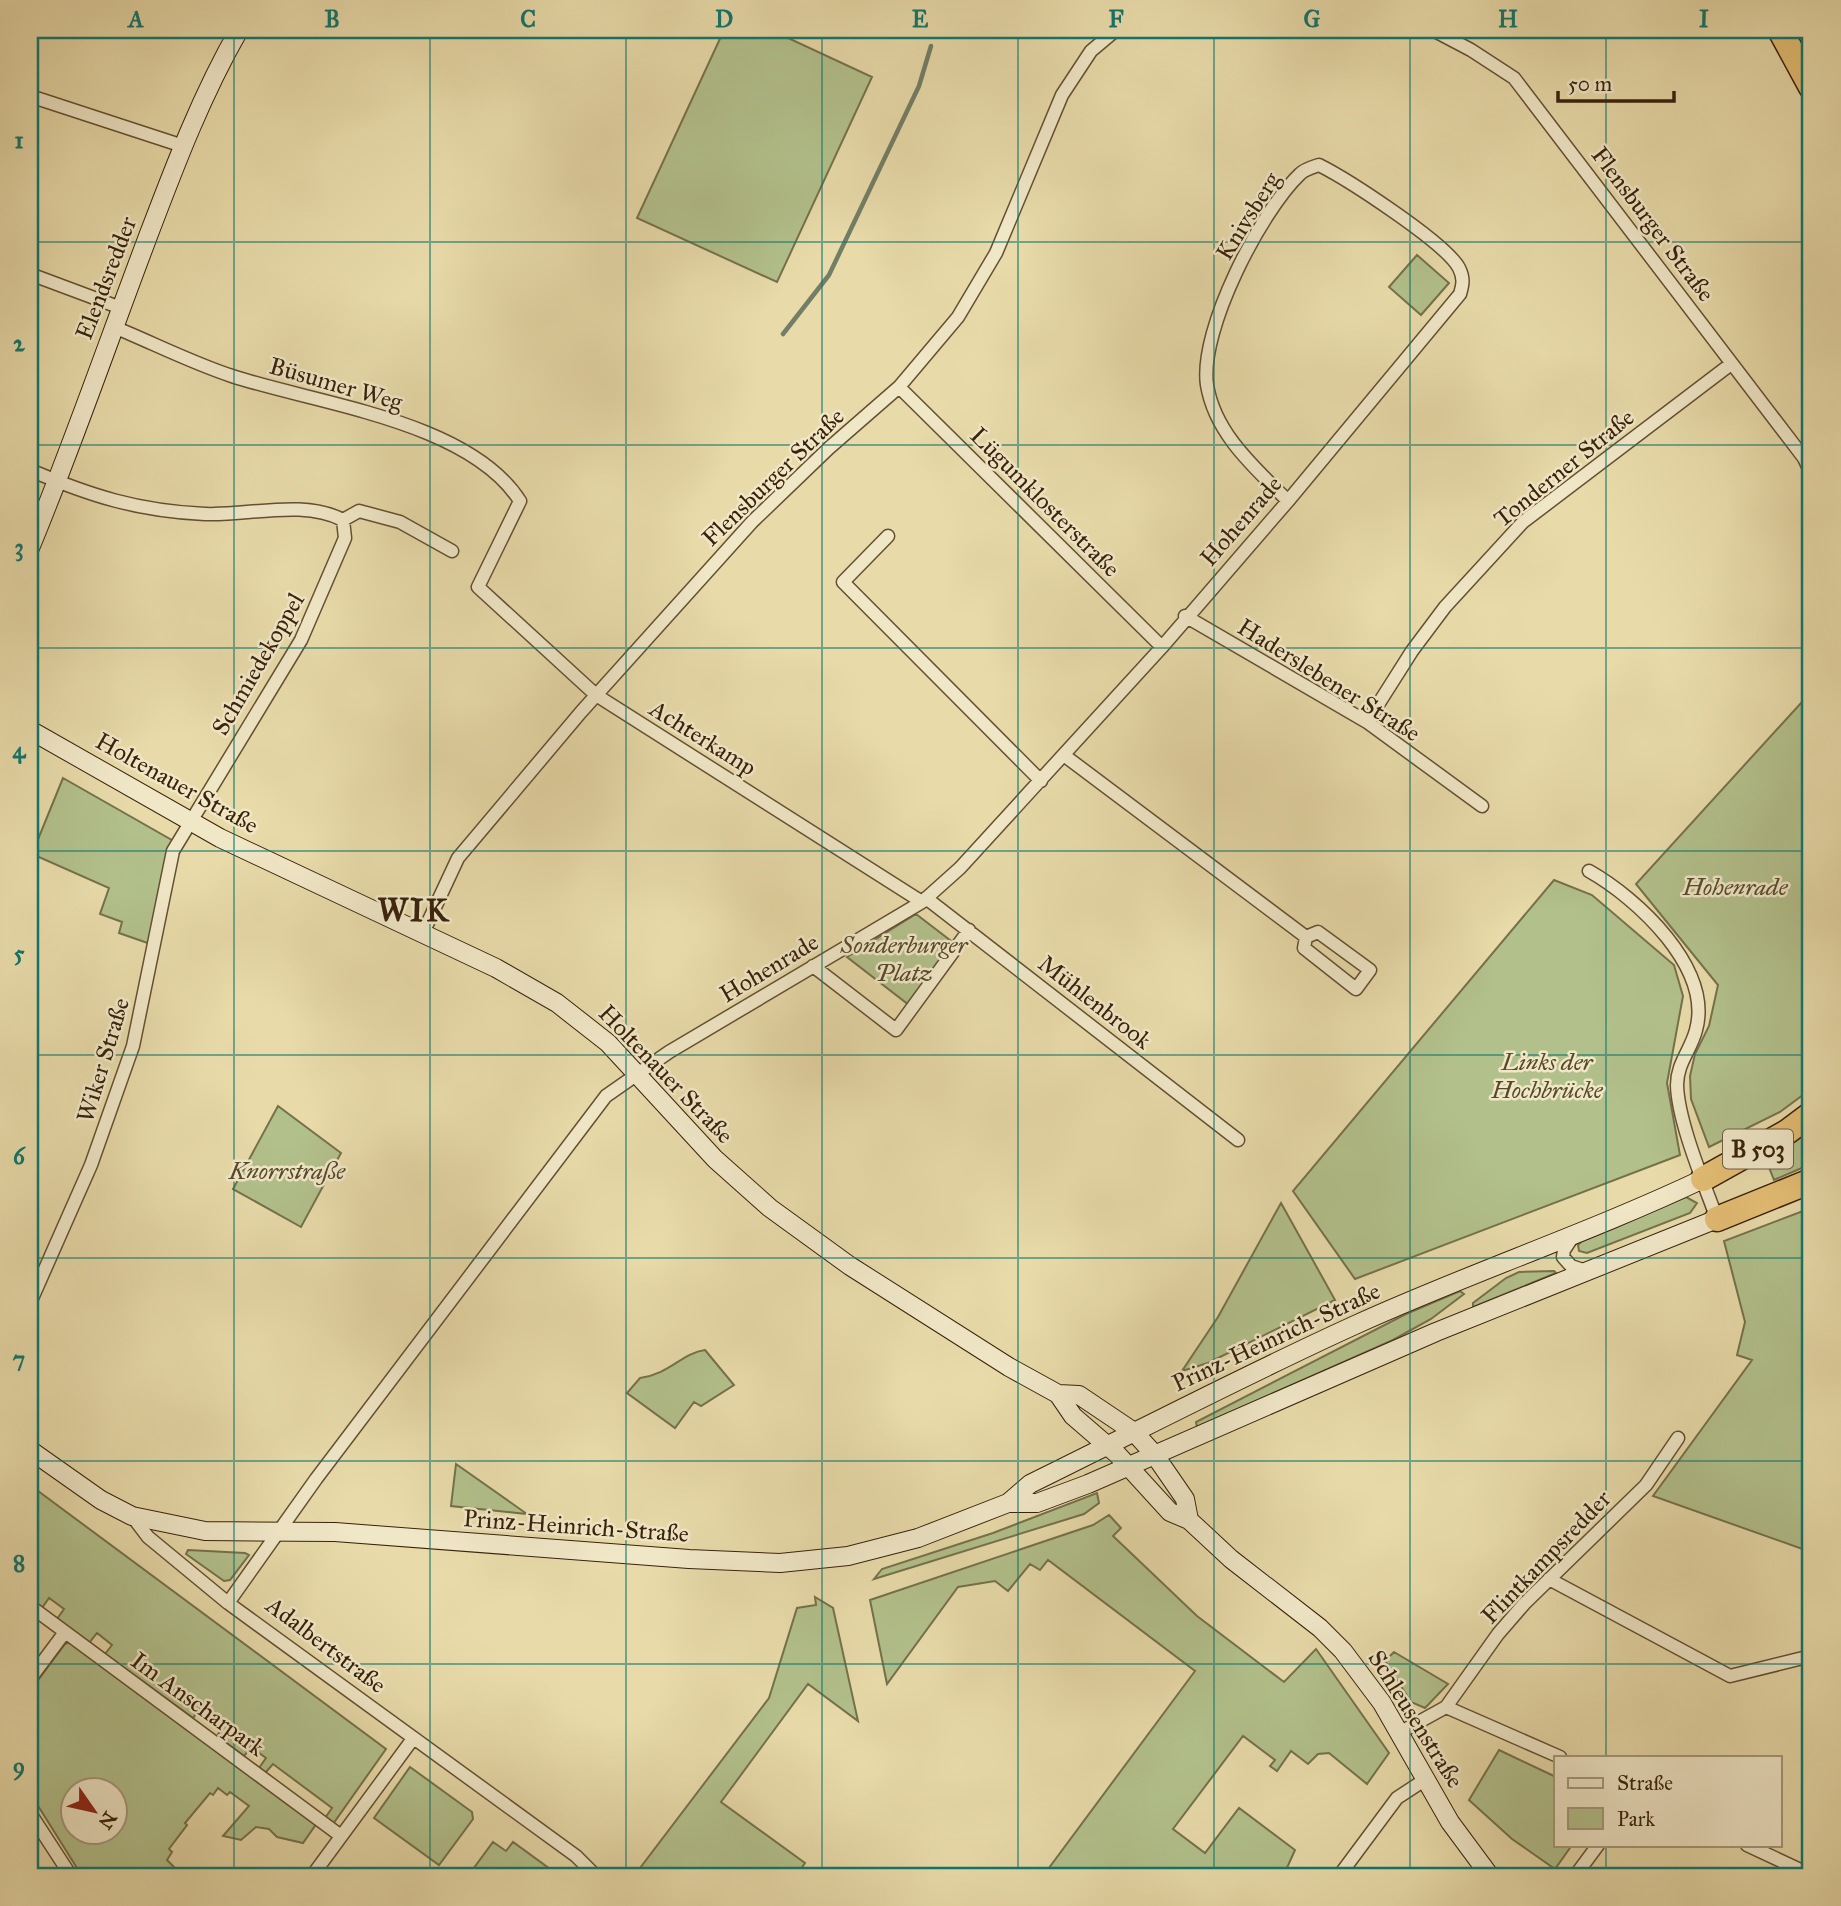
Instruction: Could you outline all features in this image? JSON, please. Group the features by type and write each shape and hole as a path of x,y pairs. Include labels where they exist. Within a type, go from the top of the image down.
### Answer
{"highway":[{"path":"1780,30 1811,87"},
{"name":"B 503","path":"1703,1179 1787,1132 1811,1114"},
{"name":"B 503","path":"1717,1219 1811,1181"}],"main road":[{"name":"Elendsredder","path":"30,548 58,482 183,146 215,72 239,30"},
{"name":"Holtenauer Straße","path":"30,730 190,822 496,968 557,1003 587,1025 637,1073 723,1167 769,1208 849,1266 1009,1367 1058,1394 1079,1395 1134,1432 1154,1454"},
{"name":"Prinz-Heinrich-Straße","path":"1008,1503 1030,1484 1357,1324 1703,1179"},
{"name":"Prinz-Heinrich-Straße","path":"132,1516 205,1531 278,1534 335,1532 676,1559 800,1563 890,1546 1008,1503 1037,1503 1586,1270 1717,1219"},
{"name":"Holtenauer Straße","path":"1058,1394 1073,1416 1129,1466"},
{"name":"Adalbertstraße","path":"30,1450 101,1500 132,1516"},
{"name":"Schleusenstraße","path":"1154,1454 1185,1499 1189,1520"},
{"name":"Schleusenstraße","path":"1129,1466 1170,1512 1189,1520 1231,1559 1328,1636 1368,1681 1466,1847 1490,1876"}],"street":[{"name":"Flensburger Straße","path":"422,933 457,858 596,695 752,522 829,448 900,387 958,317 996,253 1062,95 1091,51 1116,30"},
{"name":"Flensburger Straße","path":"1433,30 1514,78 1811,473"},
{"path":"30,96 183,146"},
{"name":"Knivsberg","path":"1288,501 1230,438 1215,412 1207,383 1211,346 1229,288 1250,243 1277,202 1302,172 1320,165 1344,177 1441,250 1458,266 1464,282"},
{"path":"30,274 121,308"},
{"name":"Hohenrade","path":"637,1073 924,900 960,868 1065,756 1288,501 1460,294 1464,282"},
{"name":"Büsumer Weg","path":"114,327 230,375 367,410 411,427 458,449 506,480 520,501 478,587"},
{"name":"Tonderner Straße","path":"1367,722 1412,651 1445,607 1523,522 1731,364"},
{"name":"Lügumklosterstraße","path":"900,387 1162,647"},
{"path":"30,470 127,507 206,514 302,511 343,520 359,511 400,522 452,551"},
{"name":"Schmiedekoppel","path":"190,822 302,640 345,538 343,520"},
{"path":"888,536 843,582 1041,781"},
{"name":"Achterkamp","path":"478,587 596,695 924,900"},
{"name":"Haderslebener Straße","path":"1185,616 1367,722 1482,806"},
{"path":"1065,756 1306,937"},
{"name":"Wiker Straße","path":"30,1303 91,1165 120,1085 142,1009 173,851 190,822"},
{"path":"1589,871 1609,883 1677,947 1695,982 1696,1030 1679,1064 1677,1087 1686,1128 1717,1219"},
{"name":"Mühlenbrook","path":"924,900 969,930 1238,1140"},
{"path":"813,965 896,1030 969,930"},
{"path":"1318,932 1370,970 1356,989 1304,948 1306,937 1318,932"},
{"path":"228,1603 606,1096 637,1073"},
{"path":"1574,1235 1564,1250 1563,1257 1571,1266 1586,1270"},
{"name":"Flintkampsredder","path":"1446,1707 1498,1634 1549,1579 1646,1485 1678,1438"},
{"name":"Adalbertstraße","path":"132,1516 148,1537 228,1603 412,1740 576,1856 596,1876"},
{"path":"1549,1579 1730,1676 1811,1656"},
{"name":"Im Anscharpark","path":"30,1606 341,1836"},
{"path":"30,1679 65,1632"},
{"path":"1399,1733 1446,1707 1558,1756"},
{"path":"312,1876 412,1740"},
{"path":"1339,1876 1402,1793 1426,1779"},
{"path":"30,1812 71,1876"},
{"path":"1575,1876 1597,1846"},
{"path":"1749,1846 1811,1875"}],"green space":[{"path":"724,30 771,30 872,77 777,282 637,218"},
{"path":"1417,255 1449,283 1421,315 1389,287"},
{"name":"Hohenrade","path":"1811,692 1811,1089 1780,1112 1709,1147 1691,1099 1690,1076 1695,1054 1709,1026 1718,985 1636,884"},
{"path":"63,778 177,843 156,946 119,933 122,922 100,914 109,888 32,854"},
{"name":"Links der Hochbrücke","path":"1554,880 1592,895 1674,965 1683,996 1667,1083 1680,1155 1355,1279 1293,1191"},
{"name":"Sonderburger Platz","path":"916,914 955,944 909,1005 847,957"},
{"name":"Knorrstraße","path":"278,1106 341,1153 301,1227 233,1189"},
{"path":"1811,1131 1811,1164 1774,1180 1766,1160"},
{"path":"1686,1197 1697,1203 1690,1213 1587,1253 1579,1251 1578,1245 1582,1241"},
{"path":"1281,1203 1335,1300 1208,1363 1182,1371 1218,1317"},
{"path":"1811,1208 1811,1552 1653,1496 1752,1360 1737,1355 1745,1322 1724,1241"},
{"path":"1519,1272 1556,1273 1473,1307 1473,1303 1506,1278"},
{"path":"1460,1291 1464,1294 1431,1319 1393,1340 1197,1427 1196,1422 1406,1314"},
{"path":"705,1350 734,1385 701,1406 694,1402 675,1428 627,1393 640,1378 660,1372 689,1355"},
{"path":"456,1464 527,1514 451,1506"},
{"path":"30,1485 386,1749 333,1824 325,1818 332,1808 273,1764 265,1773 259,1768 266,1758 251,1747 244,1756 217,1736 223,1726 200,1709 193,1718 109,1657 105,1654 112,1645 97,1633 89,1643 57,1619 64,1609 49,1598 42,1608 30,1599"},
{"path":"1097,1493 1099,1503 1084,1514 874,1579 882,1569 993,1533"},
{"path":"1109,1515 1121,1528 1113,1536 1197,1616 1284,1682 1316,1649 1389,1753 1367,1784 1329,1753 1318,1754 1308,1764 1291,1751 1277,1771 1270,1766 1275,1760 1243,1736 1173,1829 1205,1853 1239,1808 1295,1850 1286,1870 1277,1876 1043,1876 1195,1671 1048,1560 1040,1570 1030,1564 1008,1591 995,1581 958,1587 887,1684 870,1600 1093,1525"},
{"path":"188,1550 249,1555 230,1580 224,1581 186,1554"},
{"path":"815,1597 833,1608 858,1721 808,1684 721,1802 805,1863 796,1876 634,1876 769,1698 797,1608 816,1605"},
{"path":"77,1640 319,1820 303,1843 277,1837 269,1829 256,1827 241,1840 223,1836 249,1806 230,1792 227,1795 218,1788 213,1795 210,1793 185,1823 187,1825 169,1849 172,1852 167,1860 183,1876 82,1876 63,1846 130,1846 130,1776 60,1776 60,1841 30,1793 30,1691 65,1644"},
{"path":"1394,1652 1448,1684 1425,1708 1411,1702 1385,1661"},
{"path":"1499,1750 1554,1776 1554,1846 1571,1846 1555,1869 1512,1839 1469,1800"},
{"path":"410,1767 472,1812 473,1819 439,1865 374,1818"},
{"path":"493,1842 506,1851 513,1842 550,1869 553,1876 468,1876"}],"waterway":[{"path":"783,334 829,275 919,86 931,46"}],"district":[{"name":"WIK","path":"414,910"}]}
